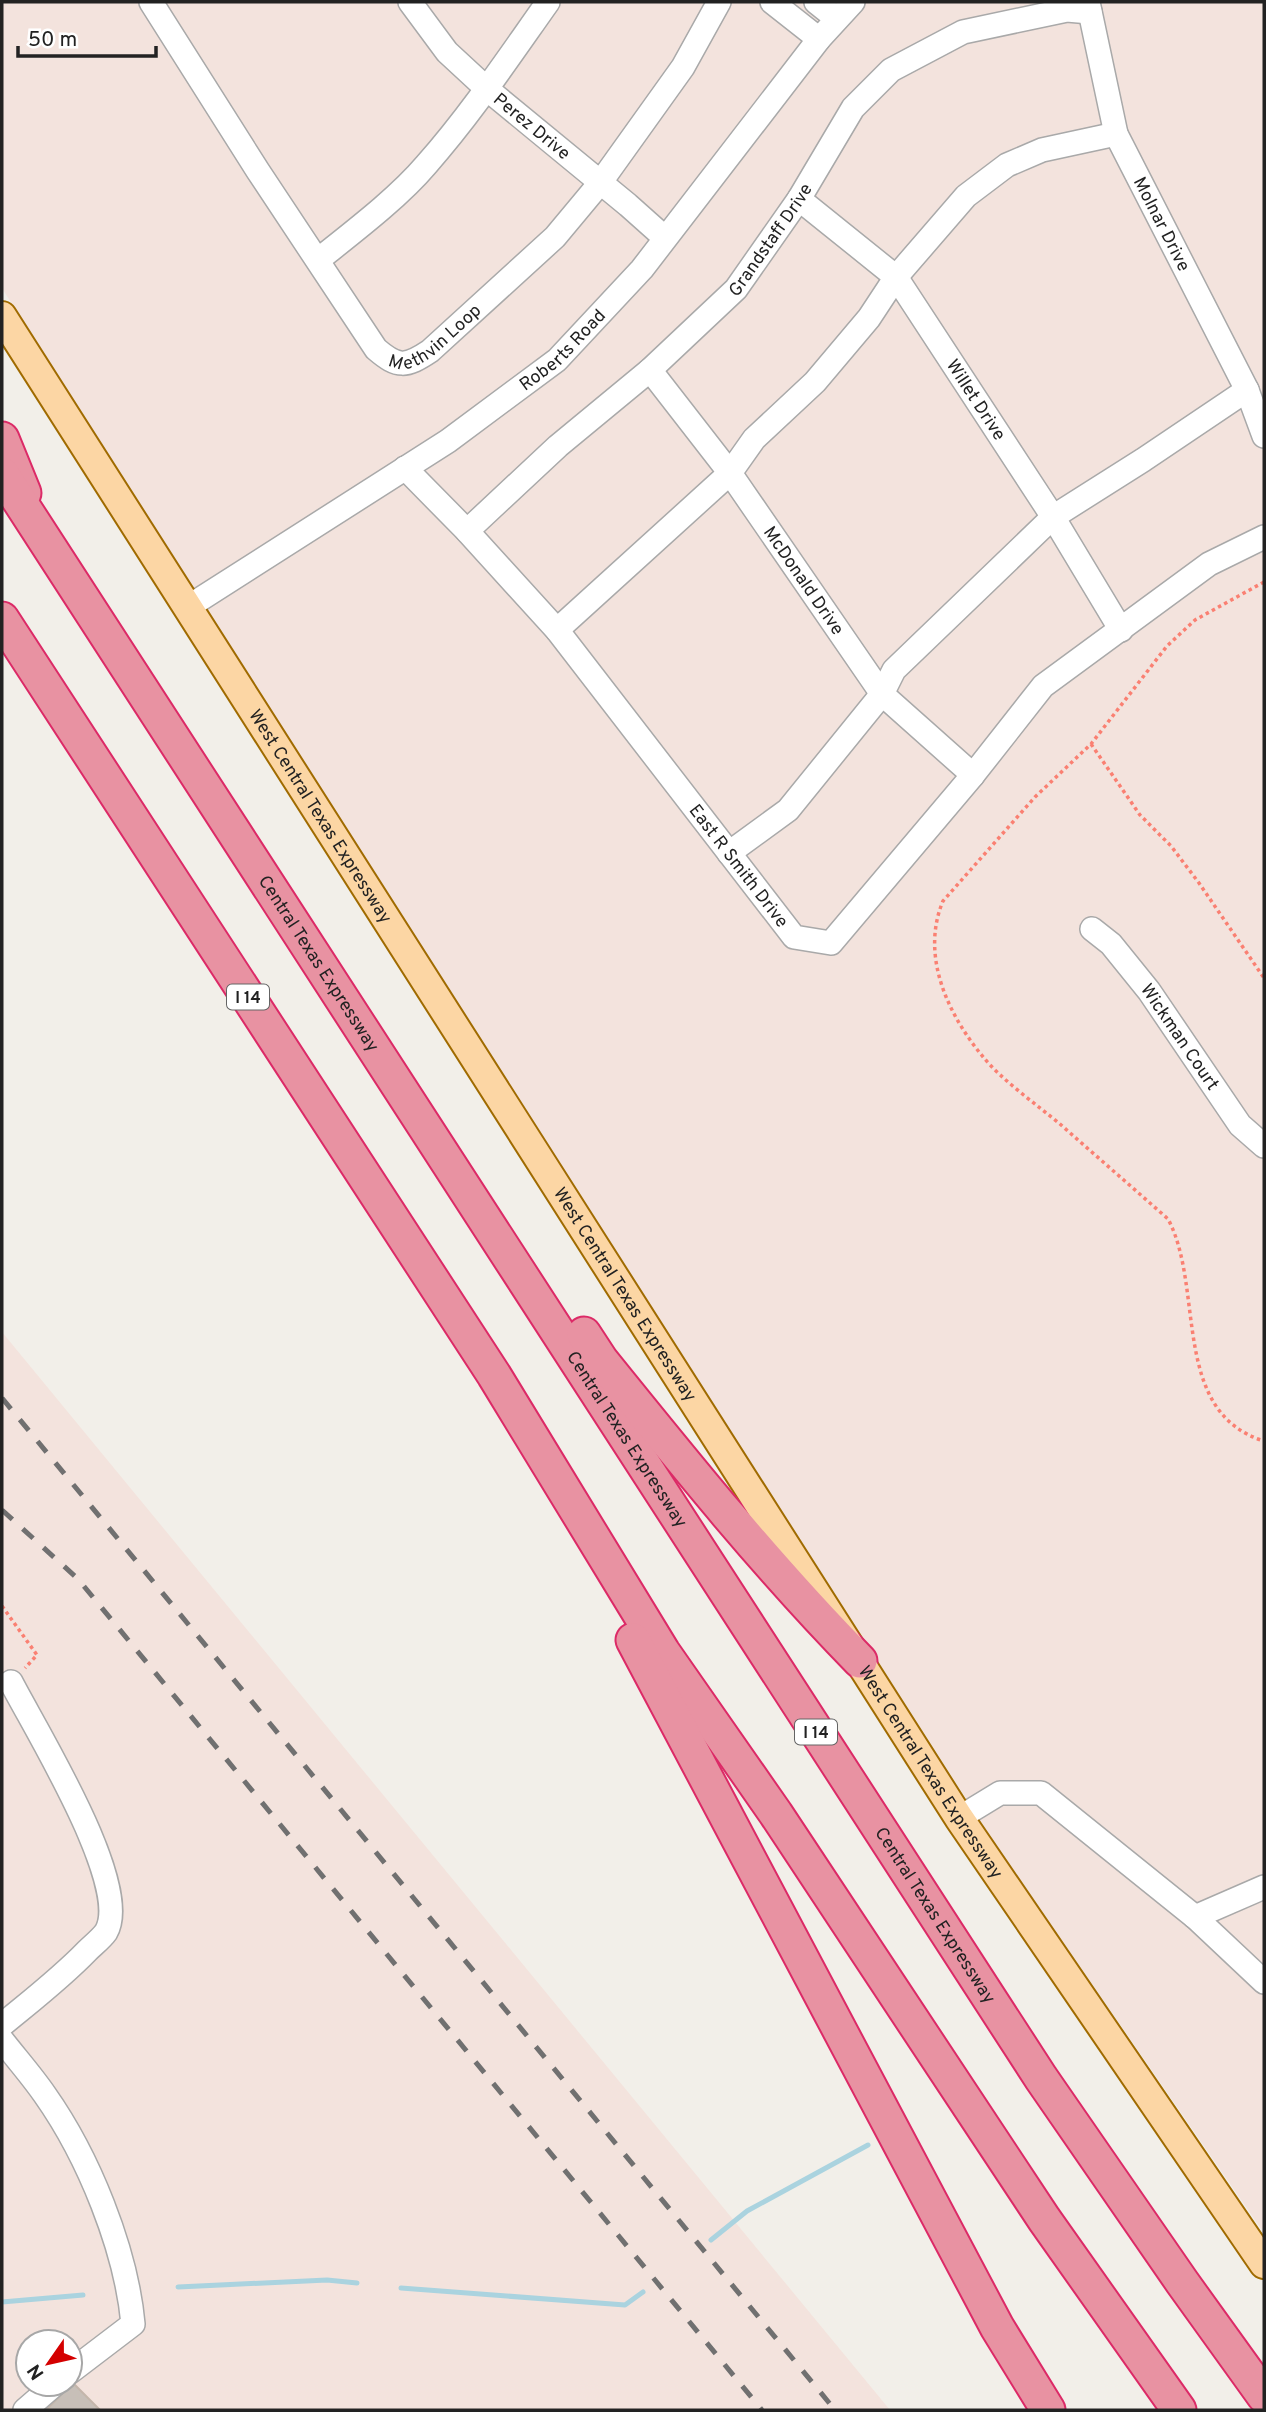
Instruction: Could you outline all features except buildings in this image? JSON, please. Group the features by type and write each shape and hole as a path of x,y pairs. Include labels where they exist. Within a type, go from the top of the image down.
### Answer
{"highway":[{"path":"2,439 43,537"},
{"name":"Central Texas Expressway","path":"2,474 1041,2078 1264,2396"},
{"name":"I 14","path":"2,619 494,1375 663,1652 776,1814 1044,2219 1179,2410"},
{"path":"382,1059 456,1141 610,1370 721,1509 808,1608 860,1661"},
{"path":"494,1375 536,1468 621,1617 997,2327 1048,2410"}],"main road":[{"name":"West Central Texas Expressway","path":"2,316 959,1818 1264,2264"}],"street":[{"name":"Methvin Loop","path":"151,2 258,171 376,349 391,362 411,364 430,352 555,237 600,183 683,67 719,2"},
{"name":"Perez Drive","path":"410,2 447,52 486,89 665,238"},
{"path":"318,260 425,167 486,89 548,2"},
{"path":"772,2 819,39"},
{"path":"816,2 836,18"},
{"name":"Roberts Road","path":"188,607 448,441 557,360 642,269 819,39 853,2"},
{"name":"Molnar Drive","path":"1089,7 1116,134 1247,390 1264,436"},
{"name":"Grandstaff Drive","path":"467,531 558,446 650,370 736,289 799,199 853,107 891,70 963,32 1089,7"},
{"path":"557,629 730,474 754,439 815,382 869,318 897,277 966,196 1007,165 1042,150 1116,134"},
{"name":"Willet Drive","path":"799,199 897,277 1053,517 1121,630"},
{"name":"McDonald Drive","path":"650,370 730,474 882,694 973,775"},
{"path":"729,853 788,810 882,694 894,670 1053,517 1247,390"},
{"name":"East R Smith Drive","path":"405,468 557,629 794,937 831,943 973,775 1043,686 1209,564 1264,537"},
{"name":"Wickman Court","path":"1092,929 1111,944 1149,991 1240,1125 1264,1146"},
{"path":"2,2025 66,1973 106,1932 112,1913 107,1879 91,1834 10,1682"},
{"path":"959,1818 1000,1793 1041,1793 1195,1917 1264,1982"},
{"path":"1195,1917 1264,1887"},
{"path":"2,2040 46,2095 87,2169 107,2218 131,2307 132,2324 84,2361"},
{"path":"25,2410 39,2398"}],"path":[{"path":"1264,582 1195,620 1167,646 1091,744 1034,797 943,901 936,919 935,957 942,990 956,1021 985,1059 1168,1219 1178,1238 1185,1268 1193,1337 1201,1377 1214,1404 1233,1425 1264,1441"},
{"path":"1091,744 1140,815 1171,846 1199,883 1264,978"},
{"path":"2,1606 37,1655 10,1682"}],"shaded area":[{"path":"2,2 1264,2 1264,2233 990,1836 128,490 2,288"},
{"path":"2,1332 890,2410 2,2410"}],"waterway":[{"path":"711,2240 747,2211 868,2145"},
{"path":"178,2287 327,2280 357,2283"},
{"path":"401,2288 625,2305 643,2292"},
{"path":"2,2302 83,2295"}],"railway":[{"path":"2,1398 835,2410"},
{"path":"2,1510 78,1579 762,2410"}]}
